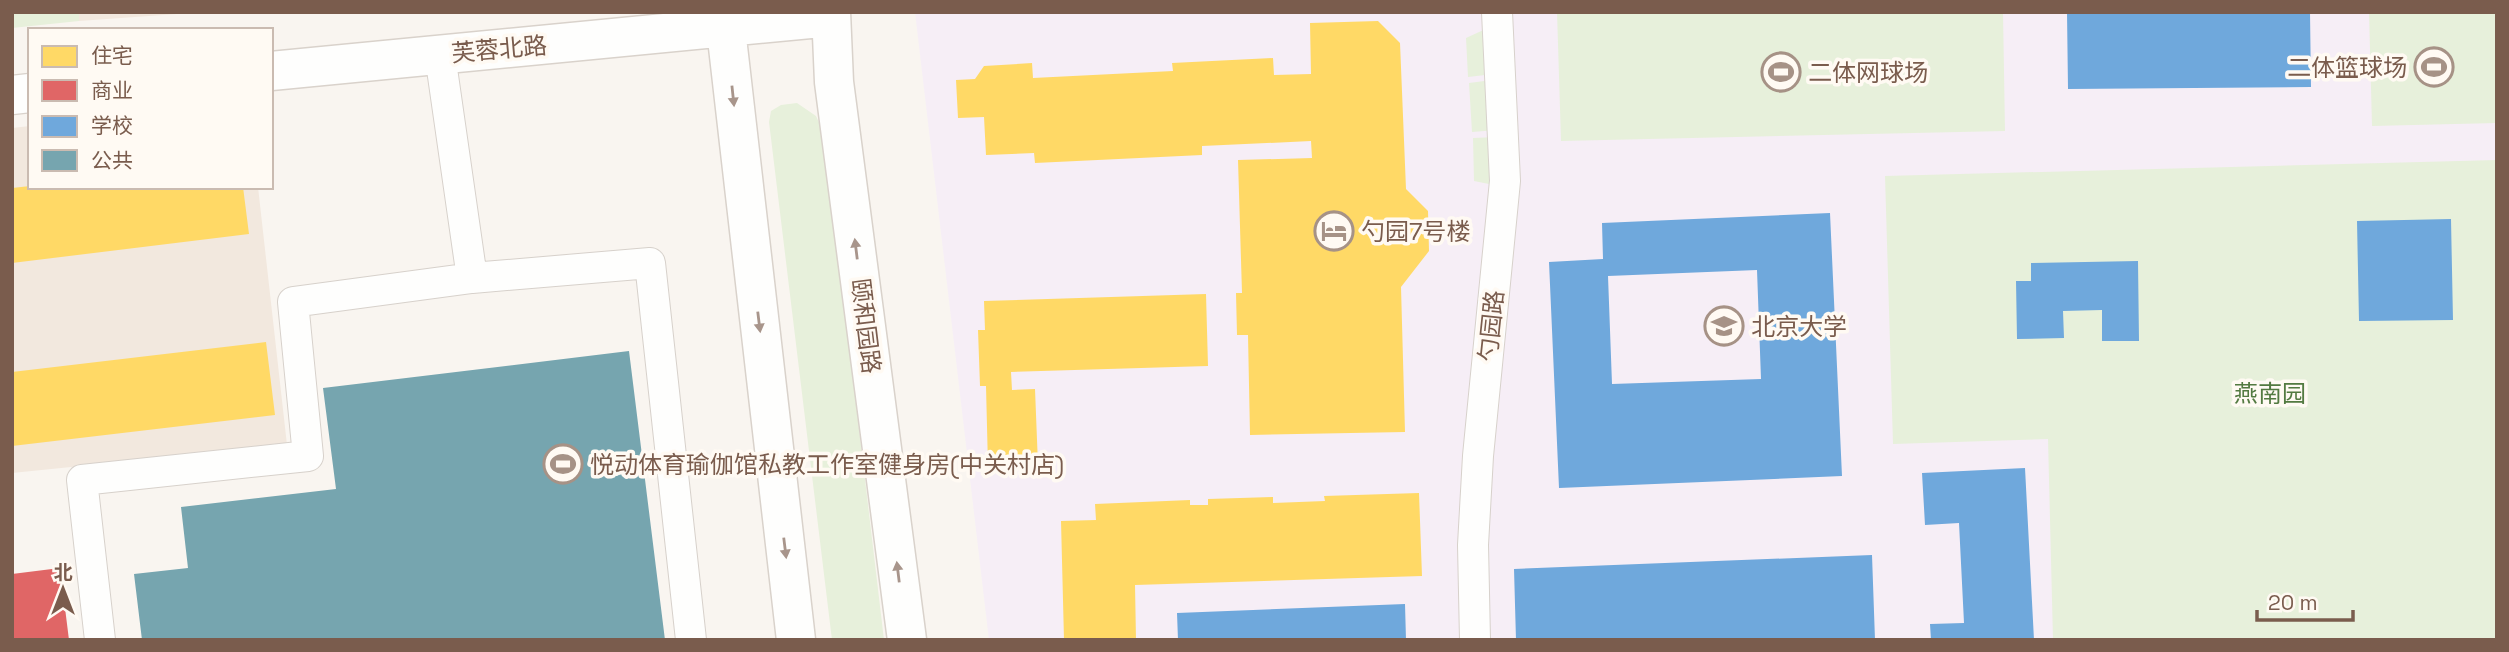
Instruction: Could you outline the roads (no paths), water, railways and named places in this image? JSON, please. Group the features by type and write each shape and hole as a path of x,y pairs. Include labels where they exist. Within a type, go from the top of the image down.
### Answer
{"street":[{"name":"勺园路","path":"1475,640 1474,545 1478,456 1505,181 1496,12"},
{"name":"芙蓉北路","path":"273,71 440,55 725,20 831,15"},
{"name":"颐和园路","path":"831,15 834,82 907,640"},
{"path":"725,20 796,640"},
{"path":"440,55 472,278"},
{"path":"100,640 82,480 308,456 293,302 472,278 650,263 691,640"}],"place":[{"name":"二体篮球场","path":"2434,67"},
{"name":"二体网球场","path":"1781,72"},
{"name":"勺园7号楼","path":"1334,231"},
{"name":"北京大学","path":"1724,326"},
{"name":"悦动体育瑜伽馆私教工作室健身房(中关村店)","path":"563,464"}],"park label":[{"name":"燕南园","path":"2270,393"}]}
